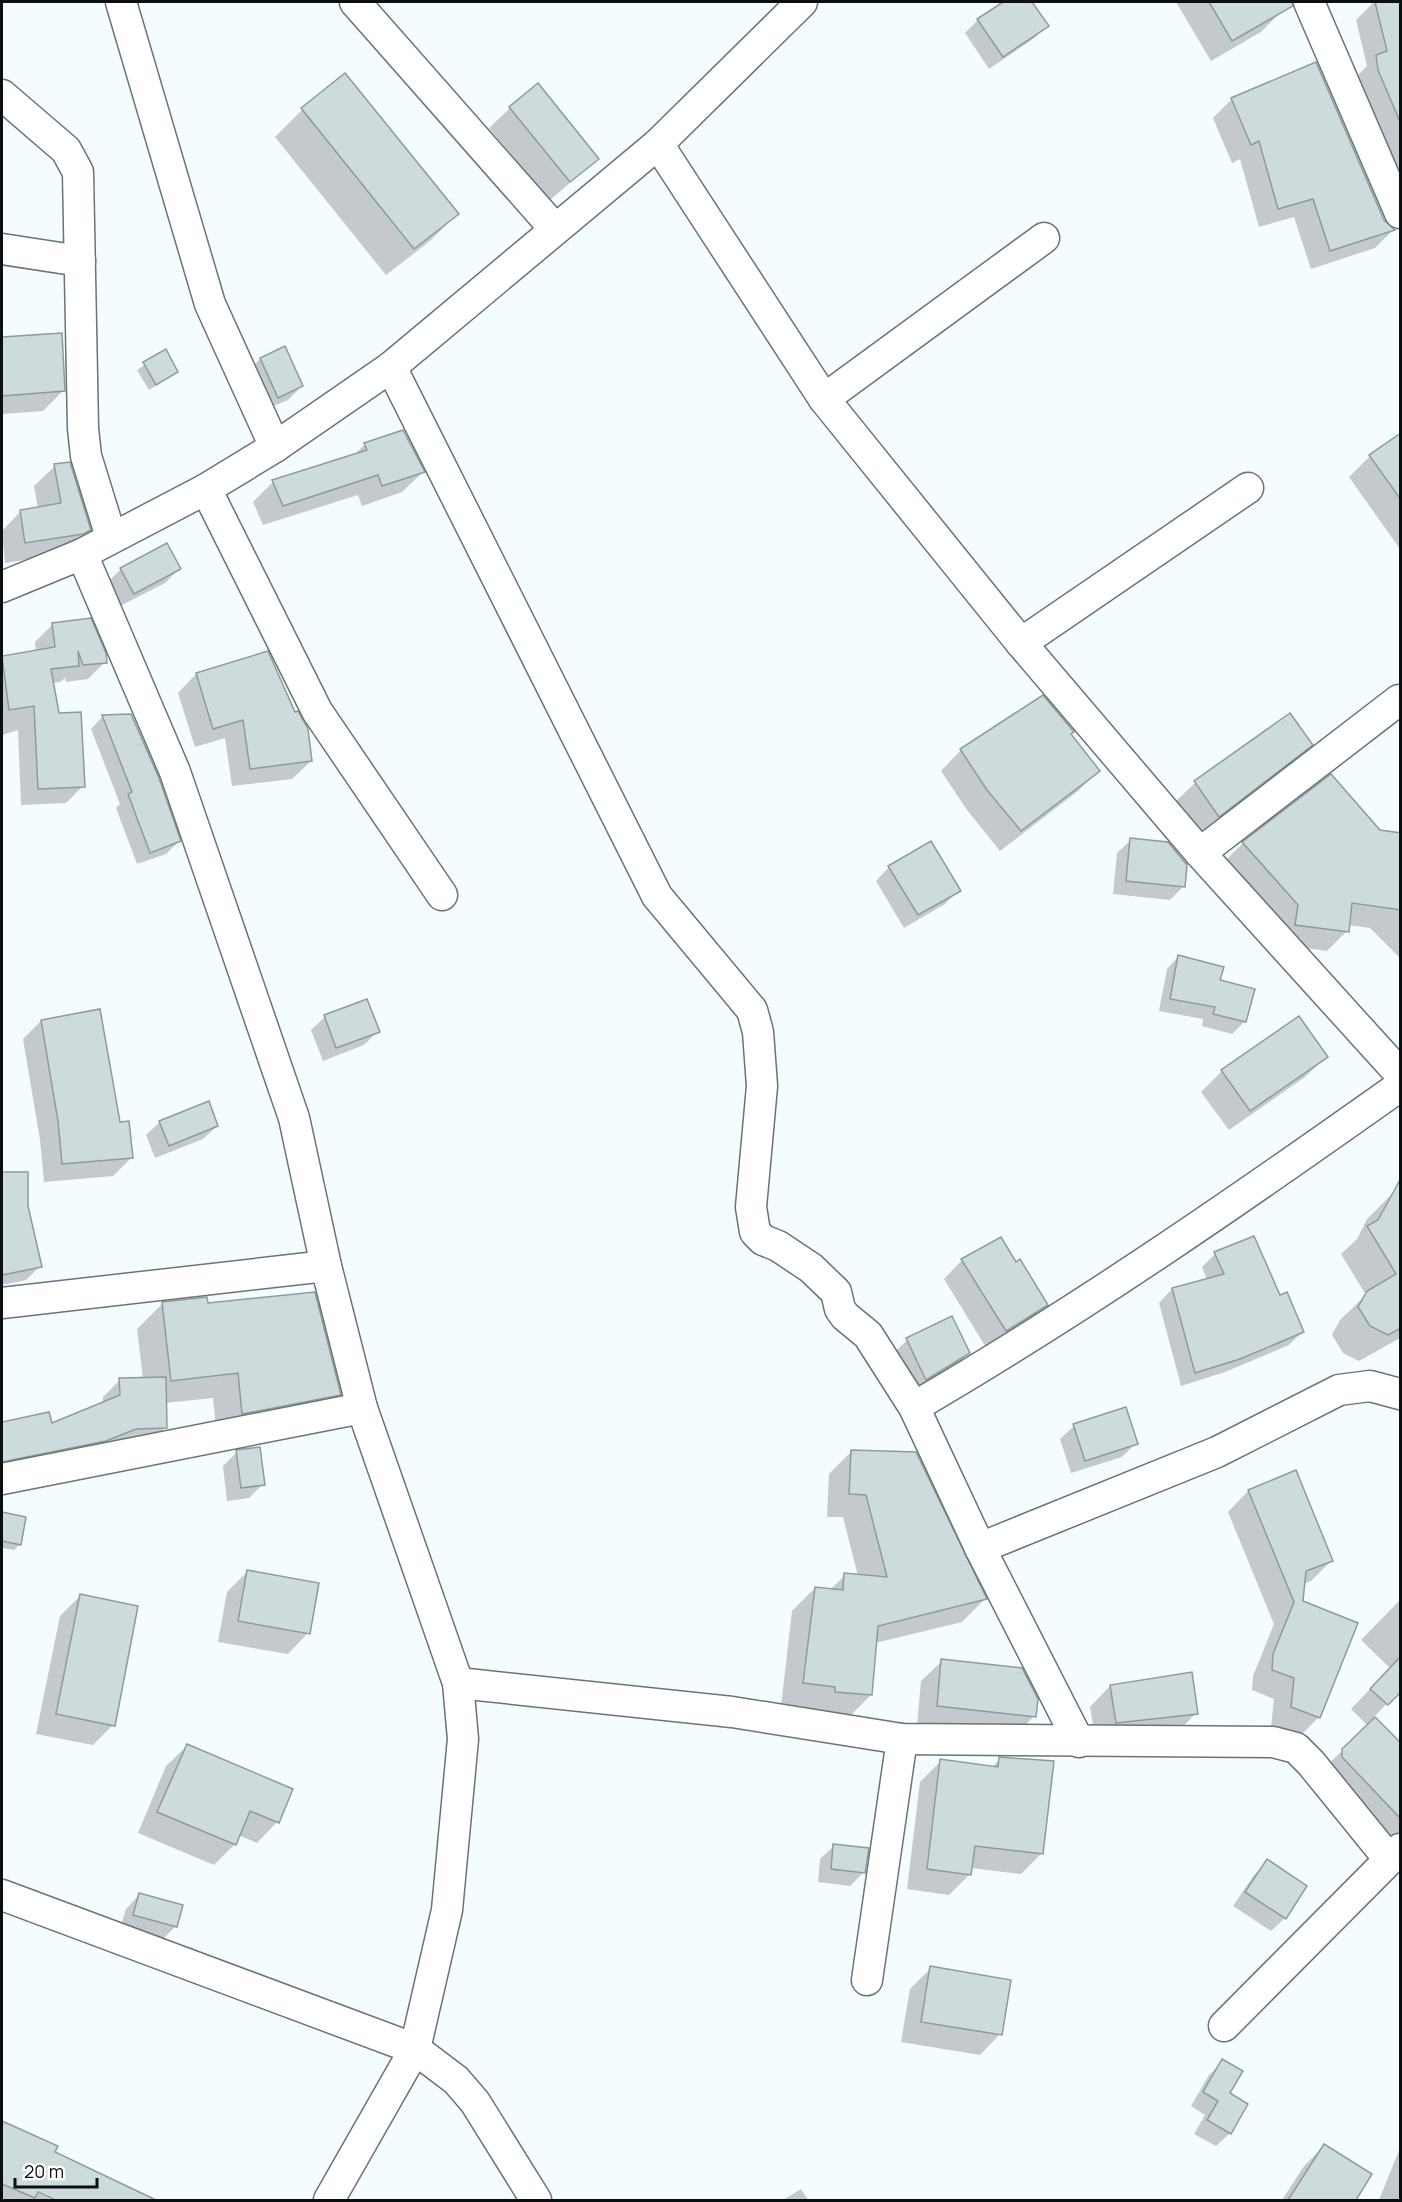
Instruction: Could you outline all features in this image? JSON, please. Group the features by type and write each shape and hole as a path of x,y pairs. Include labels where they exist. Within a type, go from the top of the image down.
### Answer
{"street":[{"path":"121,2 210,304 275,447"},
{"path":"354,2 555,229"},
{"path":"1309,2 1401,213"},
{"path":"2,587 82,554 206,489 275,447 391,367 658,144 798,3"},
{"path":"2,95 66,150 78,172 83,428 86,456 111,537"},
{"path":"658,144 824,399 1021,643 1200,853 1401,1074"},
{"path":"824,399 1044,238"},
{"path":"2,249 80,261"},
{"path":"391,367 657,896 752,1010 758,1032 762,1086 751,1207 755,1232 763,1240 778,1246 811,1268 836,1292 840,1309 868,1335 914,1407 980,1548 1079,1742"},
{"path":"1021,643 1248,488"},
{"path":"206,489 317,711 442,895"},
{"path":"82,554 175,772 294,1118 326,1266 362,1407 458,1683 463,1739 447,1910 415,2049 329,2200"},
{"path":"1200,853 1399,700"},
{"path":"914,1407 1047,1327 1242,1198 1401,1086"},
{"path":"2,1303 326,1266"},
{"path":"980,1548 1217,1452 1339,1390 1370,1386 1401,1394"},
{"path":"2,1479 362,1407"},
{"path":"458,1683 732,1712 902,1738 1079,1742 1273,1742 1296,1748 1395,1854 1224,2026"},
{"path":"867,1980 902,1738"},
{"path":"2,1895 415,2049 456,2080 475,2102 536,2200"}],"building":[{"path":"1003,2 1032,2 1049,26 1003,57 977,19"},
{"path":"1209,2 1292,2 1293,6 1232,41"},
{"path":"1375,2 1401,2 1401,124 1378,70 1376,55 1387,51"},
{"path":"1316,62 1384,220 1395,230 1330,251 1313,199 1278,209 1259,141 1251,145 1231,98"},
{"path":"345,73 459,214 414,249 301,108"},
{"path":"538,83 599,159 570,182 509,107"},
{"path":"62,333 65,391 2,396 2,337"},
{"path":"285,346 303,386 278,398 260,358"},
{"path":"166,349 178,372 156,385 143,362"},
{"path":"403,430 425,472 382,486 378,475 283,506 272,480 367,450 364,443"},
{"path":"1401,433 1401,500 1369,455"},
{"path":"70,462 91,530 83,534 25,543 20,510 61,503 54,464"},
{"path":"167,543 181,569 134,594 120,568"},
{"path":"91,618 106,653 107,663 83,665 78,651 79,666 51,669 59,713 81,712 85,787 38,789 34,706 9,710 2,656 55,647 52,623"},
{"path":"268,651 295,712 298,711 308,729 312,761 250,769 243,720 213,729 196,673"},
{"path":"1043,695 1074,732 1071,734 1100,771 1021,831 987,790 960,749"},
{"path":"1290,713 1313,745 1219,817 1194,781"},
{"path":"131,714 159,778 181,841 150,853 128,794 132,792 102,715"},
{"path":"1331,774 1380,830 1401,833 1401,910 1352,903 1349,932 1295,925 1298,905 1242,842"},
{"path":"1130,838 1168,842 1187,865 1185,887 1126,881"},
{"path":"931,841 961,891 918,915 888,866"},
{"path":"1178,955 1224,967 1220,980 1255,989 1246,1022 1213,1014 1215,1007 1170,999"},
{"path":"367,999 380,1032 336,1048 324,1015"},
{"path":"100,1009 120,1122 129,1121 133,1158 62,1164 58,1121 41,1020"},
{"path":"1299,1016 1328,1057 1250,1111 1221,1070"},
{"path":"209,1101 218,1126 169,1146 159,1121"},
{"path":"2,1172 28,1172 28,1206 42,1267 2,1275"},
{"path":"1401,1178 1401,1328 1388,1335 1370,1326 1358,1307 1367,1291 1396,1274 1367,1226 1378,1220"},
{"path":"1254,1236 1280,1295 1287,1292 1304,1332 1240,1359 1195,1373 1172,1288 1224,1274 1214,1252"},
{"path":"1001,1237 1016,1262 1020,1259 1048,1305 1006,1331 961,1259"},
{"path":"315,1292 341,1395 242,1414 238,1373 171,1381 162,1302 207,1297 208,1303"},
{"path":"952,1316 970,1353 926,1380 906,1338"},
{"path":"166,1377 167,1428 136,1429 106,1441 2,1462 2,1422 49,1412 52,1423 120,1395 119,1378"},
{"path":"1126,1407 1138,1444 1085,1461 1073,1424"},
{"path":"260,1447 265,1485 241,1488 236,1450"},
{"path":"851,1450 916,1452 987,1599 878,1626 872,1695 835,1692 835,1687 803,1683 815,1587 843,1590 844,1573 887,1577 866,1495 849,1494"},
{"path":"1296,1470 1333,1561 1306,1571 1303,1601 1358,1623 1320,1718 1291,1707 1294,1678 1272,1670 1273,1654 1294,1602 1248,1490"},
{"path":"2,1512 26,1517 21,1545 2,1541"},
{"path":"247,1570 319,1583 310,1634 238,1621"},
{"path":"80,1594 138,1606 115,1726 56,1714"},
{"path":"1401,1656 1401,1692 1388,1705 1370,1689"},
{"path":"941,1659 1022,1668 1038,1699 1036,1717 937,1706"},
{"path":"1192,1672 1198,1714 1116,1723 1110,1685"},
{"path":"1375,1717 1401,1743 1401,1819 1342,1757 1342,1749"},
{"path":"187,1744 293,1789 279,1823 250,1811 236,1845 157,1812"},
{"path":"999,1757 1054,1761 1043,1854 975,1846 971,1875 927,1869 940,1759 998,1767"},
{"path":"833,1844 869,1848 865,1873 831,1869"},
{"path":"1267,1859 1307,1886 1286,1919 1245,1892"},
{"path":"139,1893 183,1905 177,1927 133,1915"},
{"path":"930,1966 1011,1980 1002,2035 921,2022"},
{"path":"1222,2059 1243,2071 1230,2093 1248,2104 1231,2134 1207,2120 1218,2101 1203,2092"},
{"path":"2,2121 58,2146 55,2152 156,2200 55,2200 38,2192 35,2198 2,2184"},
{"path":"1324,2144 1372,2174 1356,2200 1288,2200"}]}
